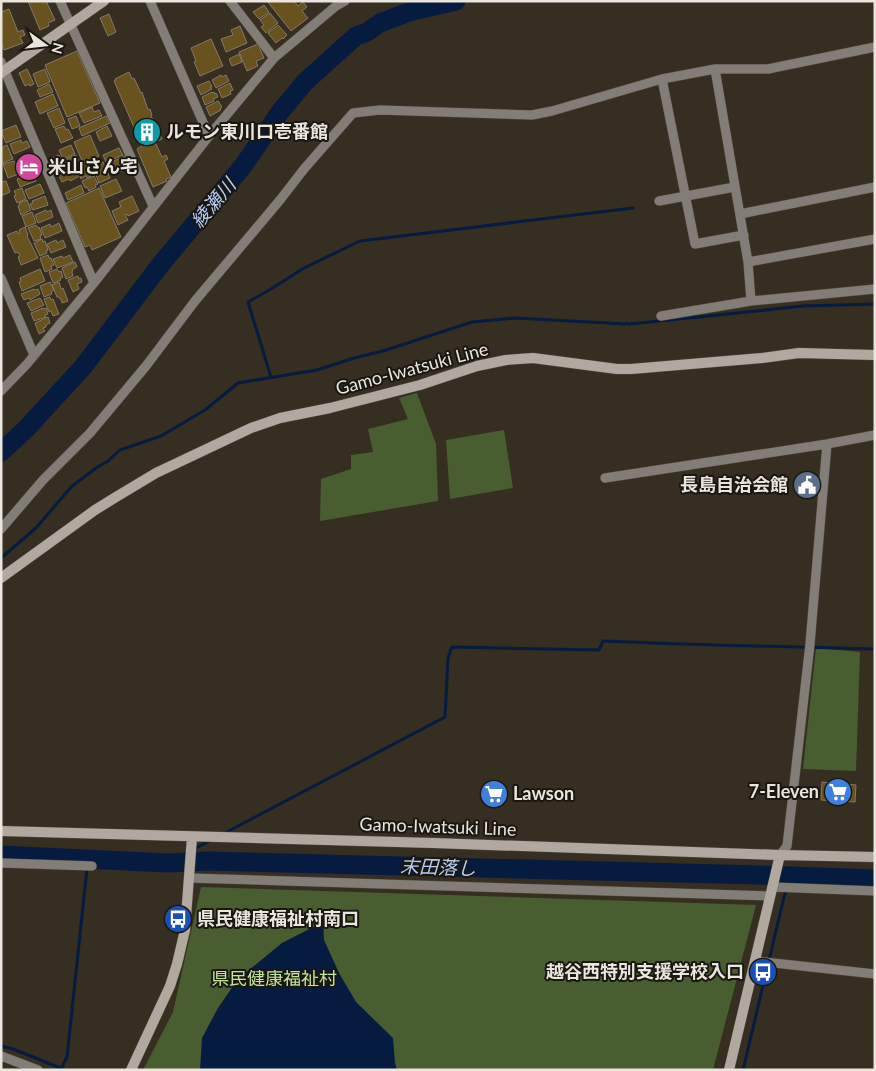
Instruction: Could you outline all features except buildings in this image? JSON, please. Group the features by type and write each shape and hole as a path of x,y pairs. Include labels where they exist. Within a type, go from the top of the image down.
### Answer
{"main road":[{"path":"2,68 104,1"},
{"name":"Gamo-Iwatsuki Line","path":"1,578 116,496 156,473 252,428 280,418 330,408 411,387 477,366 506,360 533,358 631,369 762,358 799,352 875,354"},
{"name":"Gamo-Iwatsuki Line","path":"1,831 875,857"},
{"path":"131,1070 170,986 177,964 185,930 192,837"},
{"path":"729,1070 780,855"}],"street":[{"path":"60,1 153,206"},
{"path":"150,1 209,136"},
{"path":"230,1 274,58"},
{"path":"1,391 34,355 94,283 209,136 274,58 336,6 345,1"},
{"path":"1,529 43,480 90,434 304,169 353,113 380,110 532,115 662,79 715,70 768,69 875,47"},
{"path":"2,68 94,283"},
{"path":"715,70 744,235 751,301"},
{"path":"662,79 695,244 744,235"},
{"path":"660,201 735,187"},
{"path":"740,214 875,188"},
{"path":"748,262 875,239"},
{"path":"1,278 34,355"},
{"path":"661,316 751,301 875,289"},
{"path":"605,478 875,435"},
{"path":"780,855 787,846 809,649 827,444"},
{"path":"1,863 92,866"},
{"path":"189,878 771,891 875,891"},
{"path":"756,961 875,974"},
{"path":"1,1056 38,1070"}],"green space":[{"path":"417,393 436,444 438,501 320,521 321,479 351,469 351,455 373,452 368,429 408,419 399,398"},
{"path":"504,430 513,488 450,499 446,440"},
{"path":"816,648 860,652 856,771 803,769"},
{"name":"県民健康福祉村","path":"201,887 756,905 713,1070 143,1070 173,1012"}],"water":[{"path":"323,922 324,940 339,973 356,1002 393,1038 397,1070 200,1070 202,1038 218,1008 238,979 282,943"}],"waterway":[{"name":"綾瀬川","path":"1,452 25,430 83,367 161,264 243,166 280,112 305,82 356,36 367,32 380,23 409,12 456,1"},
{"path":"271,377 248,302 304,268 360,241 633,208"},
{"path":"1,558 36,528 71,487 108,461 120,450 161,436 205,410 238,383 317,370 472,322 515,318 628,324 804,306 875,304"},
{"path":"223,834 445,717 448,658 452,647 599,650 603,641 875,649"},
{"path":"168,863 211,840"},
{"name":"末田落し","path":"1,855 168,863 208,861 875,879"},
{"path":"61,1069 67,1057 88,859"},
{"path":"743,1070 784,897 791,876"},
{"path":"1,1046 63,1069"}],"place":[{"name":"ルモン東川口壱番館","path":"147,132"},
{"name":"米山さん宅","path":"29,167"},
{"name":"長島自治会館","path":"807,485"},
{"name":"7-Eleven","path":"838,792"},
{"name":"Lawson","path":"494,794"},
{"name":"県民健康福祉村南口","path":"178,919"},
{"name":"越谷西特別支援学校入口","path":"763,972"}]}
